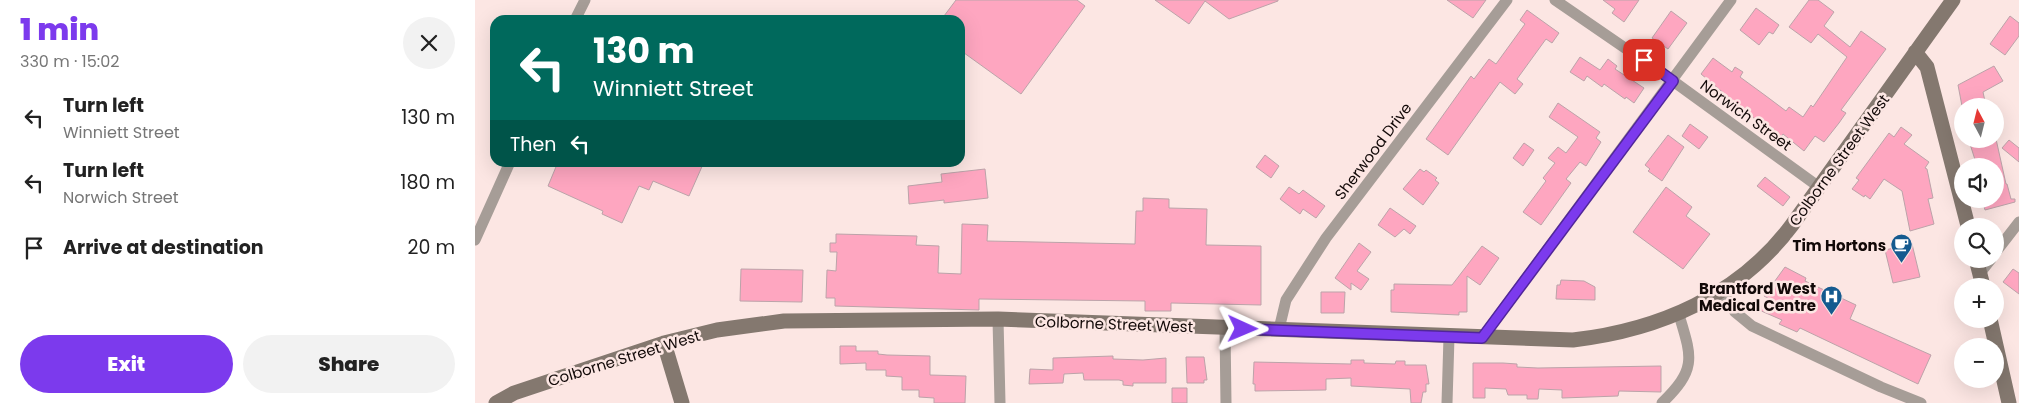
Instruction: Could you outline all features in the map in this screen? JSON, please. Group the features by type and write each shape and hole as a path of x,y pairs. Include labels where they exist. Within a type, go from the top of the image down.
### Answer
{"main road":[{"name":"Colborne Street West","path":"496,403 514,393 665,343 717,330 784,321 998,320 1482,338 1573,340 1607,336 1679,314 1722,291 1744,275 1784,236 1953,0"},
{"path":"1915,52 1927,67 1966,218"},
{"path":"1992,328 2009,403"},
{"path":"665,343 681,403"}],"street":[{"path":"578,15 585,0"},
{"name":"Sherwood Drive","path":"1279,329 1286,300 1326,238 1507,0"},
{"name":"Norwich Street","path":"1555,0 1673,81 1819,187"},
{"path":"1482,338 1731,0"},
{"path":"475,240 508,167"},
{"path":"2004,241 2019,222"},
{"path":"1722,291 1735,312 1752,326 1881,387 1921,403"},
{"path":"1662,403 1685,377 1689,365 1689,353 1679,314"},
{"path":"998,320 999,403"},
{"path":"1225,328 1225,403"},
{"path":"1447,403 1449,337"}],"building":[{"path":"956,0 1077,0 1085,6 1021,94 965,54 965,15 945,15"},
{"path":"1155,0 1278,1 1229,19 1205,1 1189,24"},
{"path":"1447,0 1486,0 1473,18"},
{"path":"1603,0 1639,0 1624,22 1612,13 1615,9"},
{"path":"1809,0 1818,0 1834,12 1824,26 1850,47 1861,31 1886,49 1841,110 1846,113 1824,142 1815,136 1804,151 1783,134 1781,137 1751,116 1701,74 1713,58 1732,72 1735,67 1743,72 1740,77 1786,111 1789,107 1803,117 1811,105 1813,107 1847,57 1818,34 1811,43 1789,27"},
{"path":"1756,8 1779,25 1773,34 1769,32 1759,45 1740,30"},
{"path":"1527,10 1559,33 1552,43 1546,39 1517,79 1523,84 1515,94 1500,82 1448,155 1426,139 1471,76 1474,79 1489,59 1496,64 1525,24 1520,20"},
{"path":"1671,11 1687,23 1668,49 1652,38"},
{"path":"2010,16 2019,23 2019,36 2005,55 1990,44"},
{"path":"1580,57 1600,70 1608,59 1617,66 1615,69 1644,88 1634,103 1604,84 1602,87 1587,76 1584,81 1570,72"},
{"path":"1994,66 2003,81 1983,92 1984,98 1960,98 1958,85"},
{"path":"1558,103 1600,132 1596,138 1601,142 1586,166 1580,162 1566,179 1571,183 1541,225 1523,212 1546,181 1543,178 1555,163 1548,158 1558,147 1566,153 1578,137 1549,117"},
{"path":"1690,124 1708,137 1699,149 1682,136"},
{"path":"1901,127 1912,135 1904,144 1929,162 1925,168 1927,169 1933,198 1928,199 1934,224 1910,231 1902,191 1884,179 1870,199 1852,189 1859,180 1856,178 1889,133 1894,137"},
{"path":"1668,135 1684,147 1662,181 1648,171 1650,169 1645,165"},
{"path":"2009,140 2019,148 2019,162 2002,148 2004,148"},
{"path":"1524,143 1534,150 1523,166 1513,158"},
{"path":"1971,148 1998,148 2000,158 1974,158"},
{"path":"1265,155 1279,166 1271,178 1256,167"},
{"path":"556,167 702,167 689,196 653,181 649,190 639,186 622,223 602,214 603,211 548,186"},
{"path":"985,169 988,198 944,203 944,200 909,204 908,186 942,182 941,174"},
{"path":"1420,169 1424,172 1426,170 1437,178 1435,180 1439,183 1423,205 1403,189"},
{"path":"2004,175 2011,199 2015,199 2015,202 2004,205"},
{"path":"1765,177 1790,197 1783,206 1757,186"},
{"path":"1289,187 1299,194 1303,190 1325,206 1316,218 1303,209 1300,214 1280,199"},
{"path":"1666,187 1692,207 1686,216 1710,234 1683,269 1633,232"},
{"path":"1143,198 1169,199 1169,208 1207,209 1206,245 1261,246 1261,305 1171,303 1171,311 1145,311 1145,301 979,299 979,310 835,306 835,298 826,298 827,270 836,271 837,252 830,252 830,243 836,243 836,234 917,236 916,245 939,246 938,273 961,274 962,224 988,225 987,241 1135,244 1136,211 1143,211"},
{"path":"1390,208 1416,226 1410,234 1404,229 1395,237 1378,225"},
{"path":"1359,243 1371,252 1357,271 1369,279 1361,290 1351,283 1351,290 1335,278"},
{"name":"Tim Hortons","path":"1912,244 1920,277 1893,283 1885,250"},
{"path":"1482,246 1499,258 1480,285 1467,276 1467,312 1459,312 1459,315 1391,312 1391,290 1394,290 1394,284 1452,285"},
{"path":"1785,267 1806,278 1805,281 1856,305 1850,319 1931,355 1918,384 1800,328 1797,332 1779,324 1782,320 1759,310 1768,298 1764,296"},
{"path":"741,269 803,270 802,302 740,301"},
{"path":"2013,269 2019,273 2019,294 2004,283"},
{"path":"1561,280 1584,281 1595,287 1595,300 1556,299 1557,285 1560,285"},
{"path":"1321,292 1345,292 1344,313 1321,313"},
{"path":"840,346 856,346 856,351 878,351 878,354 887,355 930,356 930,375 966,376 965,403 934,403 934,398 919,397 919,390 902,390 902,377 886,376 886,370 866,370 866,363 840,364"},
{"path":"1113,356 1113,359 1143,360 1166,358 1166,383 1133,383 1133,386 1123,385 1123,381 1119,380 1084,380 1083,373 1064,374 1063,383 1029,384 1030,369 1053,370 1053,358"},
{"path":"1186,357 1204,357 1207,380 1204,380 1204,383 1187,383"},
{"path":"1351,360 1364,360 1364,363 1395,364 1396,361 1405,361 1405,365 1426,365 1429,384 1426,384 1426,392 1423,392 1421,403 1411,403 1410,389 1351,386 1351,378 1326,379 1326,390 1255,391 1255,384 1253,384 1254,362 1351,364"},
{"path":"1473,363 1517,364 1517,367 1538,368 1661,366 1661,392 1619,391 1618,396 1562,398 1562,390 1539,389 1538,399 1527,399 1527,395 1508,395 1506,389 1485,388 1485,398 1473,398"},
{"path":"1172,388 1187,388 1187,403 1172,403"}],"place":[{"name":"Tim Hortons","path":"1902,264"},
{"name":"Brantford West Medical Centre","path":"1832,316"}],"route":[{"path":"1243,329 1482,338 1673,81 1644,60"}]}
